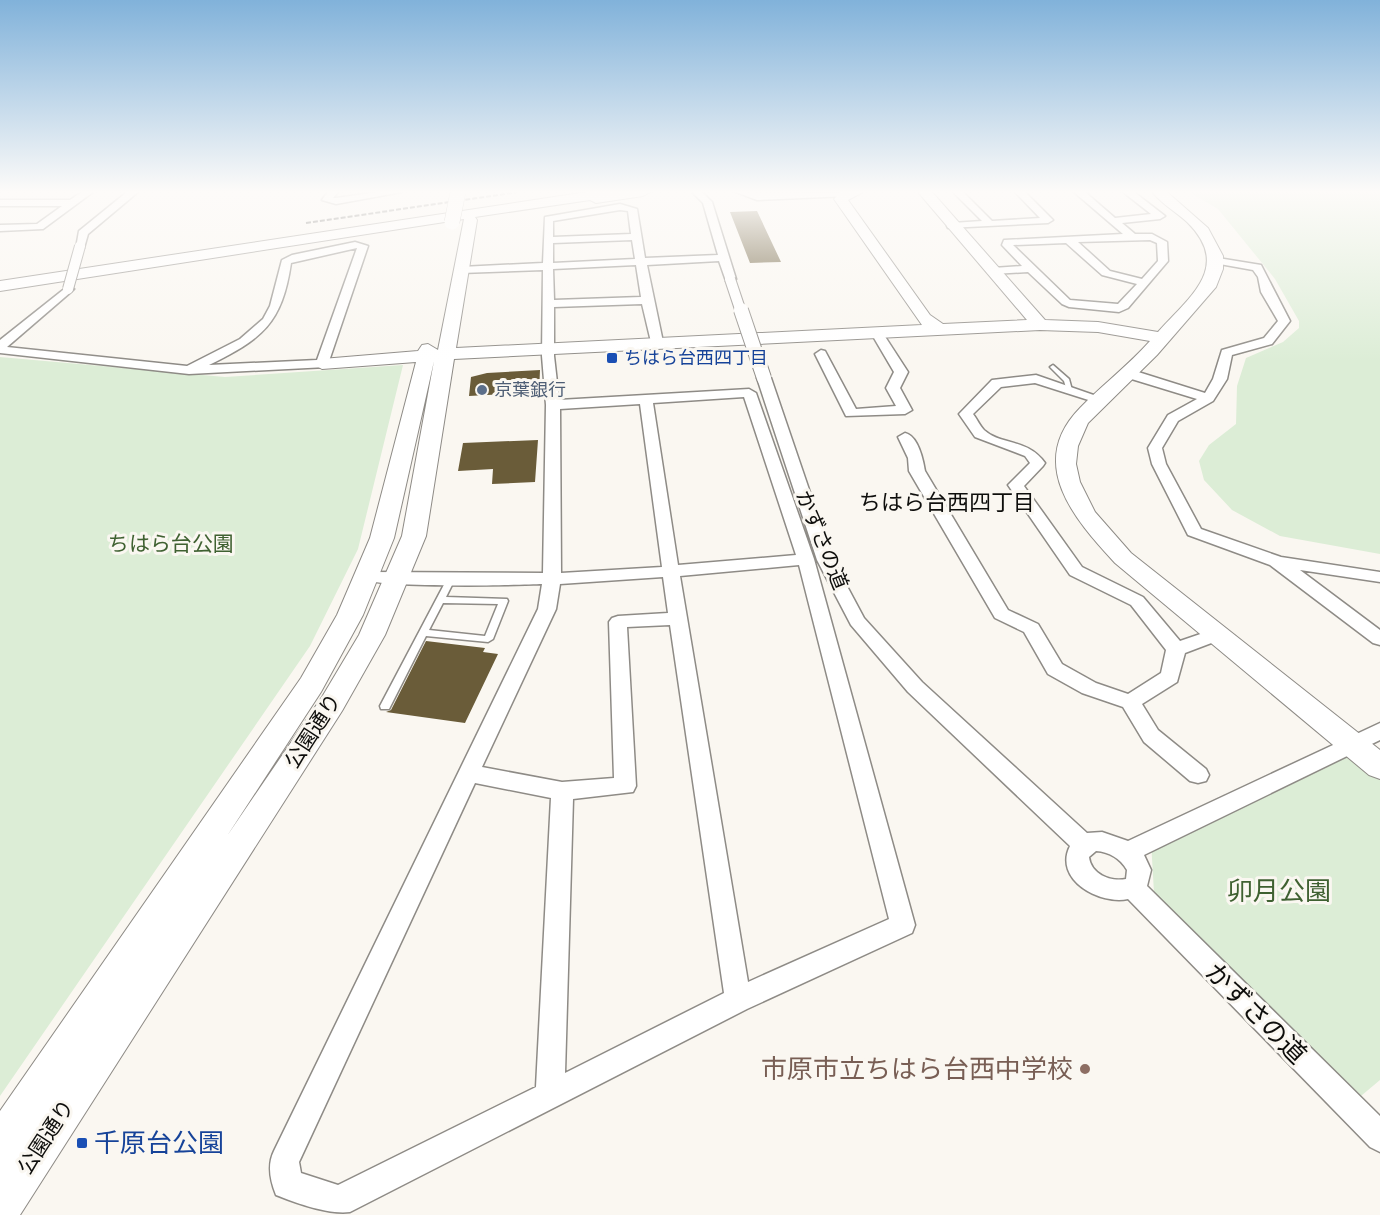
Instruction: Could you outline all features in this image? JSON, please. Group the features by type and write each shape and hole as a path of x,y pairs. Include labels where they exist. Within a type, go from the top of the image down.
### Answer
{"street":[{"path":"79,249 68,289 0,346 2,350 58,358 189,370 322,364 434,347 473,351 548,351 880,338 1040,326 1098,327 1162,338"},
{"path":"0,286 183,249"},
{"path":"81,270 218,249"},
{"path":"0,279 81,270 226,249"},
{"path":"81,270 108,273 251,249"},
{"path":"189,370 259,333 277,308 283,288 286,262 292,258 337,249"},
{"path":"322,364 362,249"},
{"name":"公園通り","path":"0,1147 382,578 414,536 434,347 461,270 464,249"},
{"path":"548,249 548,351 554,405 552,580 547,609 284,1161 287,1184 339,1201 738,1000 903,925 806,559 749,393 554,405"},
{"path":"639,249 646,300 657,342"},
{"name":"かずさの道","path":"721,249 825,560 857,621 915,687 1084,845"},
{"path":"875,249 924,319 941,332"},
{"path":"973,249 1040,326"},
{"path":"1011,249 1066,302 1072,305 1119,308 1124,306 1146,283 1162,261 1162,249"},
{"path":"1079,249 1106,273 1146,283"},
{"path":"1214,249 1218,261 1210,284 1130,374 1075,426 1064,468 1072,493 1090,523 1123,558 1380,767"},
{"path":"461,270 724,258"},
{"path":"1218,261 1257,267 1264,277 1267,292 1284,321 1268,341 1226,353 1220,380 1208,398 1173,418 1155,448 1159,464 1194,532 1276,561 1380,577"},
{"path":"993,271 1032,268"},
{"path":"547,304 646,300"},
{"path":"548,351 657,342 918,330 941,332"},
{"path":"820,354 851,412 905,410 893,388 902,372 880,338"},
{"path":"1130,374 1208,398"},
{"path":"1101,400 1036,380 996,383 966,414 980,435 1030,453 1038,463 1016,485 1076,571 1137,601 1176,649"},
{"path":"646,399 670,573 738,1000"},
{"path":"905,437 915,458 917,471 1001,614 1031,628 1054,669 1089,688 1130,702 1151,736 1198,775"},
{"path":"382,578 552,580 670,573 806,559"},
{"path":"1276,561 1380,639"},
{"name":"公園通り","path":"0,1207 332,704 372,635 382,578"},
{"path":"469,773 562,791 625,786 618,622 678,618"},
{"path":"1176,649 1215,635"},
{"path":"1130,702 1170,677 1176,649"},
{"path":"1128,852 1380,731"},
{"path":"550,1093 562,791"},
{"path":"1105,841 1128,852 1136,861 1140,872 1133,888 1123,892 1111,892 1088,880 1080,871 1077,860 1078,852 1084,845 1105,841"},
{"name":"かずさの道","path":"1133,888 1380,1137"}],"lane":[{"path":"1053,367 1067,380 1069,390"},
{"path":"386,705 451,579"},
{"path":"423,633 488,639 504,601 440,600"}],"green space":[{"path":"1250,249 1380,249 1380,554 1280,536 1232,510 1204,480 1199,461 1209,445 1236,424 1237,386 1246,358 1283,342 1299,328 1299,321 1275,279"},
{"name":"ちはら台公園","path":"0,357 225,377 403,365 358,549 310,646 0,1096"},
{"name":"卯月公園","path":"1351,743 1380,767 1380,1080 1349,1106 1155,910 1151,841"}],"building":[{"path":"744,249 775,249 781,262 750,263"},
{"path":"540,370 539,392 469,396 471,377 487,373"},
{"path":"538,440 535,482 492,484 493,469 458,471 463,443"},
{"path":"426,641 485,648 483,652 498,654 465,723 386,712 391,710"}],"place":[{"name":"ちはら台西四丁目","path":"612,358"},
{"name":"京葉銀行","path":"482,390"},
{"name":"市原市立ちはら台西中学校","path":"1085,1069"},
{"name":"千原台公園","path":"82,1143"}],"district":[{"name":"ちはら台西四丁目","path":"947,502"}]}
